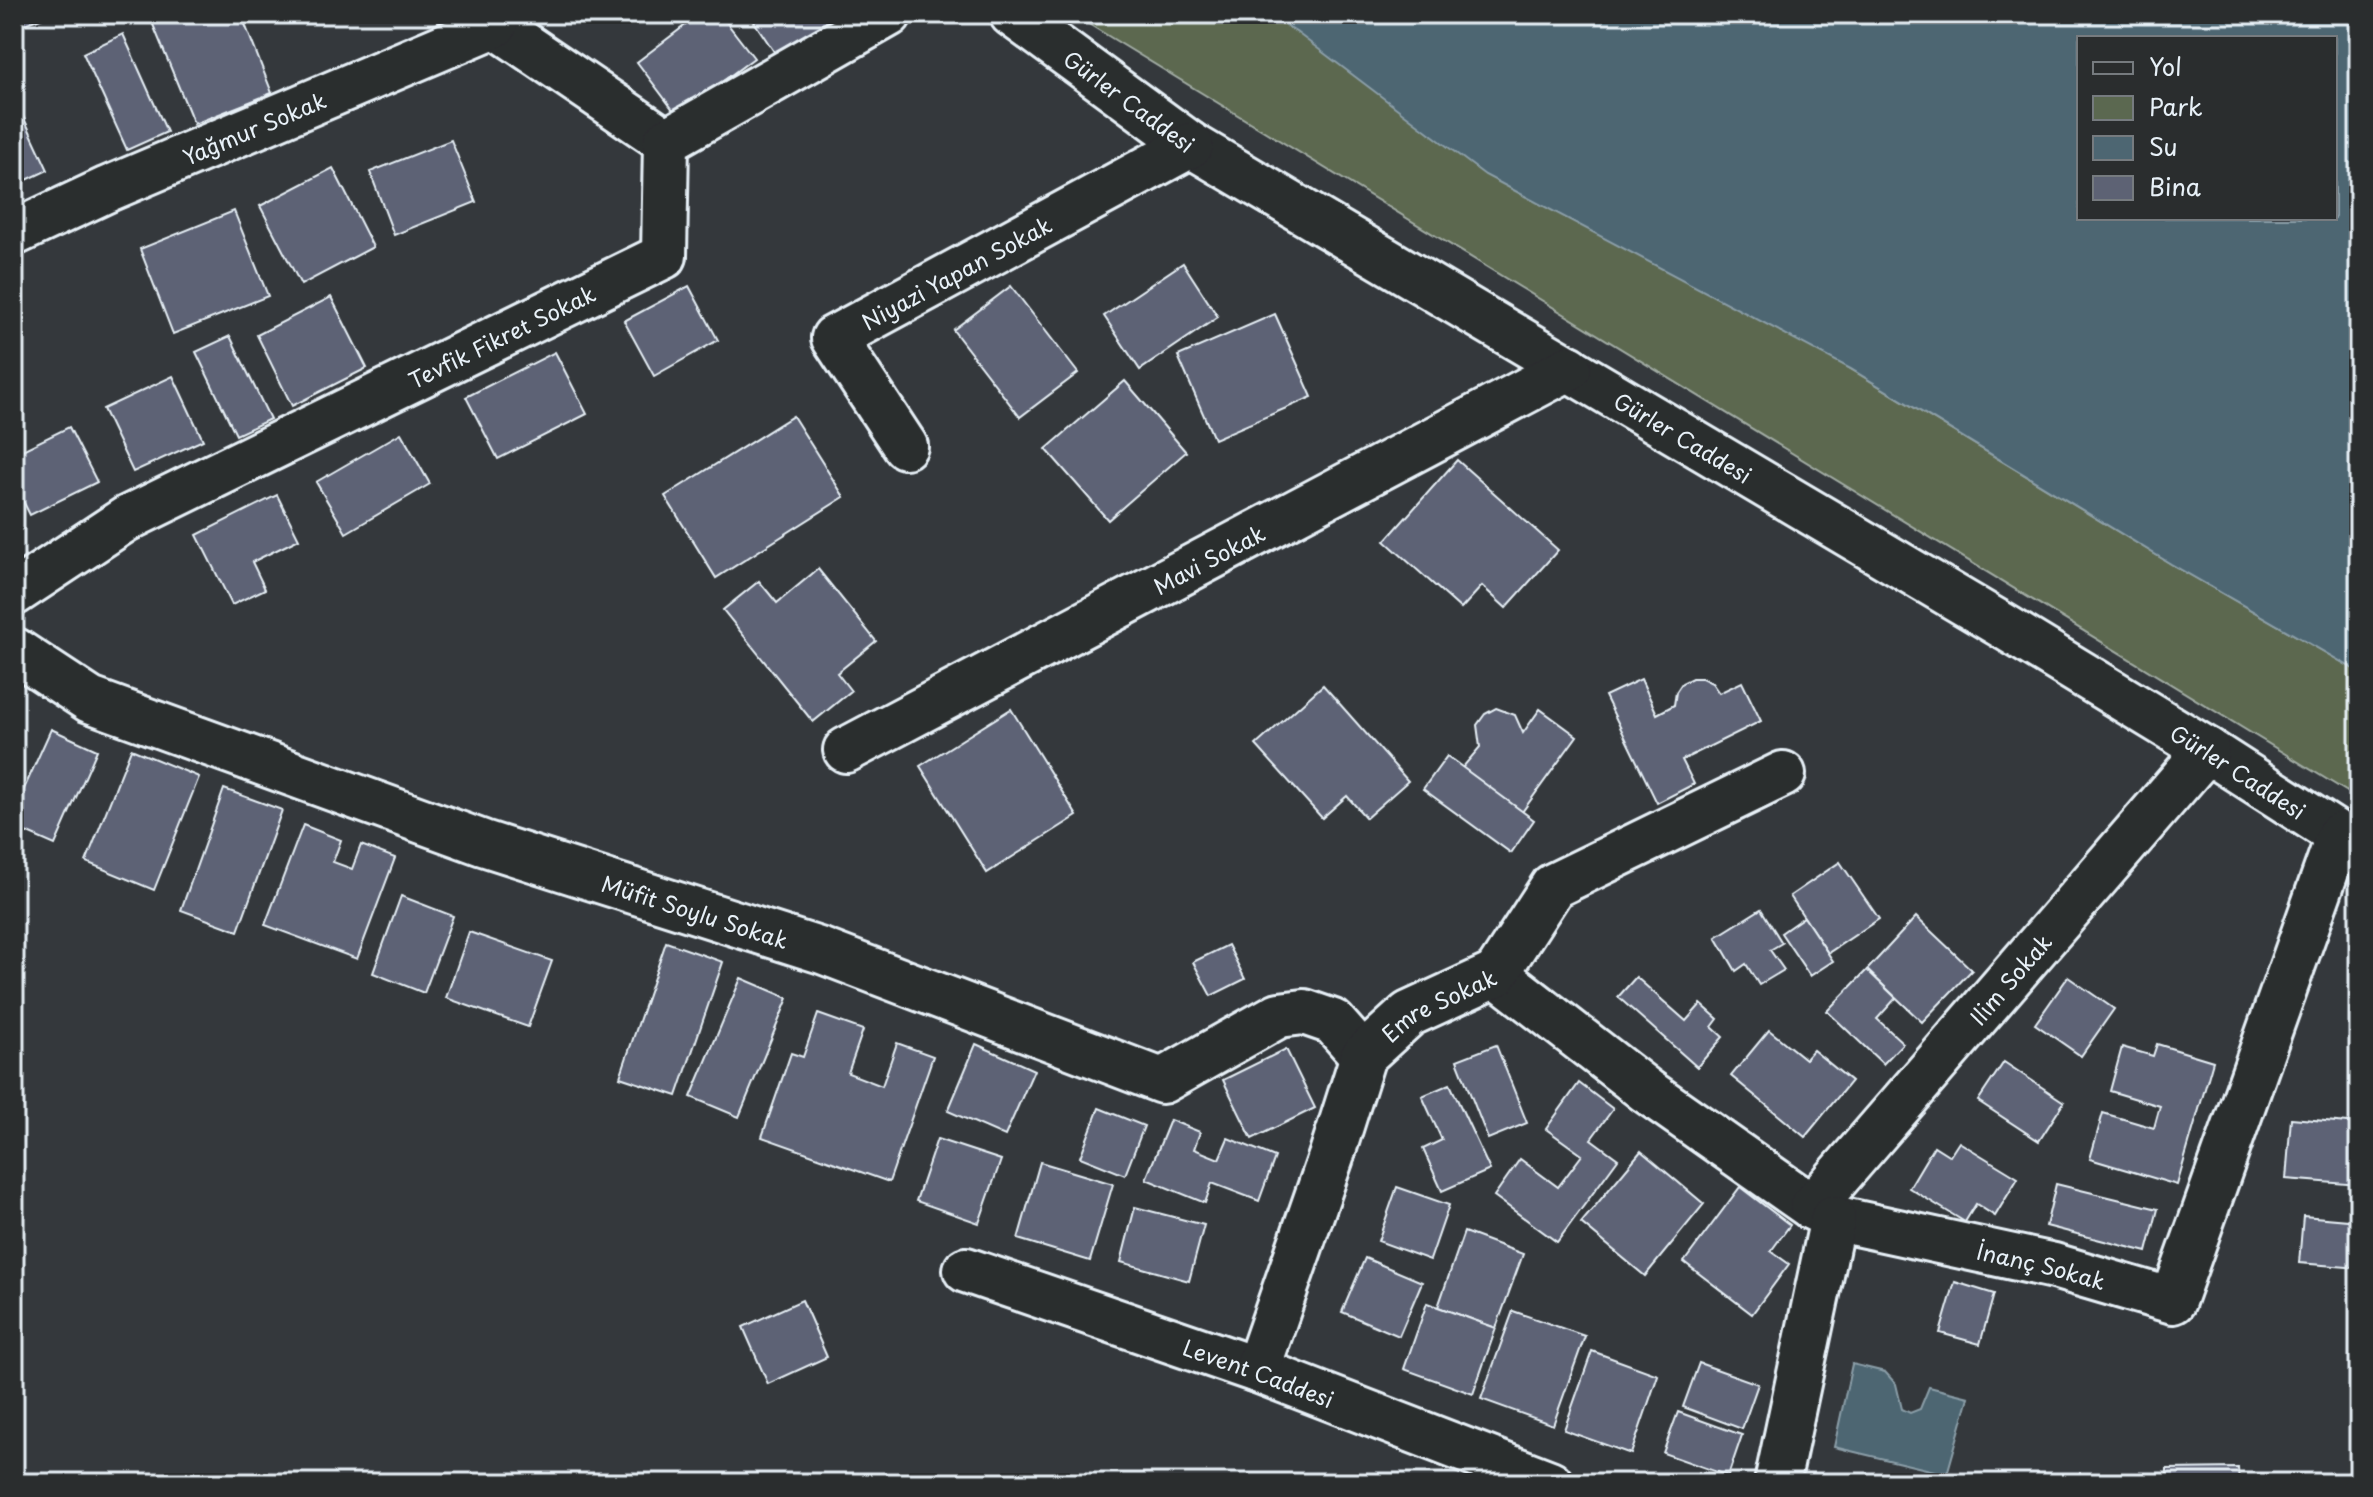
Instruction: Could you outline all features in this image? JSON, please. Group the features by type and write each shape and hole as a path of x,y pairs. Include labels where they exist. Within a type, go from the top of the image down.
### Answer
{"street":[{"path":"490,19 666,141 889,14"},
{"name":"Gürler Caddesi","path":"1012,14 1191,145 1871,547 2207,750 2349,844"},
{"name":"Yağmur Sokak","path":"14,233 490,19"},
{"name":"Tevfik Fikret Sokak","path":"14,593 126,519 664,256 666,141"},
{"name":"Niyazi Yapan Sokak","path":"905,446 834,338 1191,145"},
{"name":"Mavi Sokak","path":"846,750 1569,368"},
{"name":"Müfit Soylu Sokak","path":"14,650 90,700 483,843 822,951 1162,1081 1279,1015 1304,1012 1333,1022 1363,1056"},
{"name":"Ilim Sokak","path":"1777,1483 1823,1213 2207,750"},
{"name":"Emre Sokak","path":"1257,1370 1363,1056 1409,1014 1496,974 1553,886 1783,774"},
{"name":"İnanç Sokak","path":"1496,974 1647,1091 1823,1213 2054,1266 2173,1301 2349,844"},
{"name":"Levent Caddesi","path":"966,1270 1257,1370 1550,1483"}],"green space":[{"path":"1076,14 1267,14 2171,564 2359,672 2359,799 1087,23"}],"water":[{"path":"1267,14 2359,14 2359,672 2171,564 1851,369 1485,175 1296,32"},
{"path":"1852,1364 1885,1372 1896,1384 1902,1409 1910,1413 1920,1409 1929,1387 1969,1397 1947,1474 1834,1447"}],"building":[{"path":"14,14 51,14 14,28"},
{"path":"241,14 272,93 194,124 149,15"},
{"path":"700,14 720,14 754,58 677,115 637,62"},
{"path":"749,14 838,14 777,56"},
{"path":"123,34 167,132 127,150 83,53"},
{"path":"14,97 48,170 14,186"},
{"path":"451,140 476,202 394,235 370,172"},
{"path":"333,168 373,247 301,285 260,206"},
{"path":"234,211 268,296 173,334 140,249"},
{"path":"1183,263 1218,317 1140,370 1104,316"},
{"path":"689,286 718,340 654,376 624,321"},
{"path":"1011,286 1078,373 1020,417 953,330"},
{"path":"331,297 367,368 292,406 257,335"},
{"path":"1275,314 1312,397 1214,439 1178,356"},
{"path":"230,336 270,419 236,435 196,352"},
{"path":"555,352 587,414 498,459 466,397"},
{"path":"173,376 203,440 133,472 103,409"},
{"path":"1125,381 1186,452 1108,520 1046,449"},
{"path":"793,416 844,497 716,578 665,496"},
{"path":"69,427 97,482 30,515 14,483 14,454"},
{"path":"401,433 430,484 346,533 316,482"},
{"path":"1457,460 1558,550 1506,608 1482,586 1461,609 1385,541"},
{"path":"277,495 299,539 252,562 265,589 232,605 197,535"},
{"path":"818,569 876,641 837,673 851,691 813,722 723,610 759,581 777,603"},
{"path":"1692,678 1702,678 1712,683 1719,693 1742,682 1761,721 1682,760 1694,784 1657,803 1605,696 1641,679 1657,714 1674,705 1676,692 1682,683"},
{"path":"1323,685 1408,781 1366,818 1347,796 1322,818 1256,745"},
{"path":"1496,708 1515,715 1523,733 1540,709 1577,736 1522,812 1462,768 1480,747 1477,725 1485,714"},
{"path":"1011,709 1077,816 987,873 920,766"},
{"path":"51,729 97,750 55,845 14,827 14,811"},
{"path":"131,749 199,777 154,890 86,862"},
{"path":"1447,756 1534,820 1511,853 1423,789"},
{"path":"224,789 282,810 238,931 181,910"},
{"path":"303,825 341,840 333,862 352,869 361,845 395,858 357,959 265,925"},
{"path":"1840,862 1879,919 1828,953 1790,896"},
{"path":"401,896 453,916 424,993 373,973"},
{"path":"1761,909 1782,943 1770,950 1784,970 1759,985 1746,964 1736,971 1716,937"},
{"path":"1804,917 1833,961 1810,976 1781,933"},
{"path":"1916,917 1972,970 1922,1022 1867,970"},
{"path":"469,932 552,961 528,1027 446,998"},
{"path":"666,942 723,962 677,1096 620,1077"},
{"path":"1228,945 1245,979 1211,996 1193,962"},
{"path":"1867,970 1896,998 1877,1019 1903,1043 1883,1064 1827,1011"},
{"path":"1636,977 1686,1021 1701,1004 1718,1019 1712,1027 1723,1037 1697,1067 1618,997"},
{"path":"2068,977 2114,1009 2081,1056 2035,1024"},
{"path":"741,978 788,998 739,1117 691,1097"},
{"path":"818,1014 863,1030 848,1073 882,1086 897,1043 933,1056 889,1182 762,1137 791,1053 803,1057"},
{"path":"1769,1030 1805,1059 1813,1050 1851,1081 1805,1137 1731,1076"},
{"path":"976,1044 1034,1070 1005,1136 948,1111"},
{"path":"2157,1044 2213,1061 2177,1185 2090,1159 2103,1113 2154,1128 2160,1106 2110,1091 2122,1047 2153,1056"},
{"path":"1496,1045 1527,1123 1488,1139 1457,1060"},
{"path":"1286,1049 1315,1108 1252,1139 1223,1080"},
{"path":"2004,1062 2064,1102 2039,1141 1978,1101"},
{"path":"1579,1083 1613,1109 1591,1139 1618,1159 1557,1242 1494,1196 1520,1159 1558,1187 1582,1155 1546,1129"},
{"path":"1450,1084 1490,1170 1442,1191 1423,1149 1442,1140 1422,1096"},
{"path":"1099,1108 1144,1126 1125,1175 1080,1157"},
{"path":"2291,1118 2359,1124 2359,1185 2286,1179"},
{"path":"1170,1120 1200,1132 1194,1149 1219,1159 1228,1138 1275,1157 1259,1201 1212,1183 1205,1203 1146,1179"},
{"path":"937,1139 1001,1160 979,1223 916,1201"},
{"path":"1959,1142 2018,1178 1995,1216 1976,1204 1965,1222 1909,1188 1934,1146 1950,1156"},
{"path":"1641,1151 1704,1204 1645,1276 1581,1223"},
{"path":"1040,1162 1113,1184 1090,1261 1018,1239"},
{"path":"2056,1184 2158,1209 2147,1252 2046,1226"},
{"path":"1397,1187 1449,1205 1430,1260 1378,1241"},
{"path":"1740,1187 1790,1225 1771,1251 1789,1264 1752,1314 1684,1262"},
{"path":"1135,1207 1204,1225 1189,1281 1121,1262"},
{"path":"2303,1216 2359,1221 2359,1268 2299,1263"},
{"path":"1464,1232 1523,1254 1496,1328 1438,1307"},
{"path":"1365,1258 1422,1282 1399,1336 1342,1312"},
{"path":"1955,1282 1994,1294 1980,1344 1940,1333"},
{"path":"802,1300 827,1357 768,1384 743,1327"},
{"path":"1427,1303 1496,1328 1473,1394 1404,1369"},
{"path":"1513,1311 1585,1336 1553,1425 1481,1399"},
{"path":"1592,1351 1658,1375 1631,1454 1564,1430"},
{"path":"1699,1363 1758,1384 1742,1429 1683,1407"},
{"path":"1678,1412 1742,1435 1728,1476 1663,1453"},
{"path":"2238,1468 2239,1483 2167,1483 2167,1469"}]}
